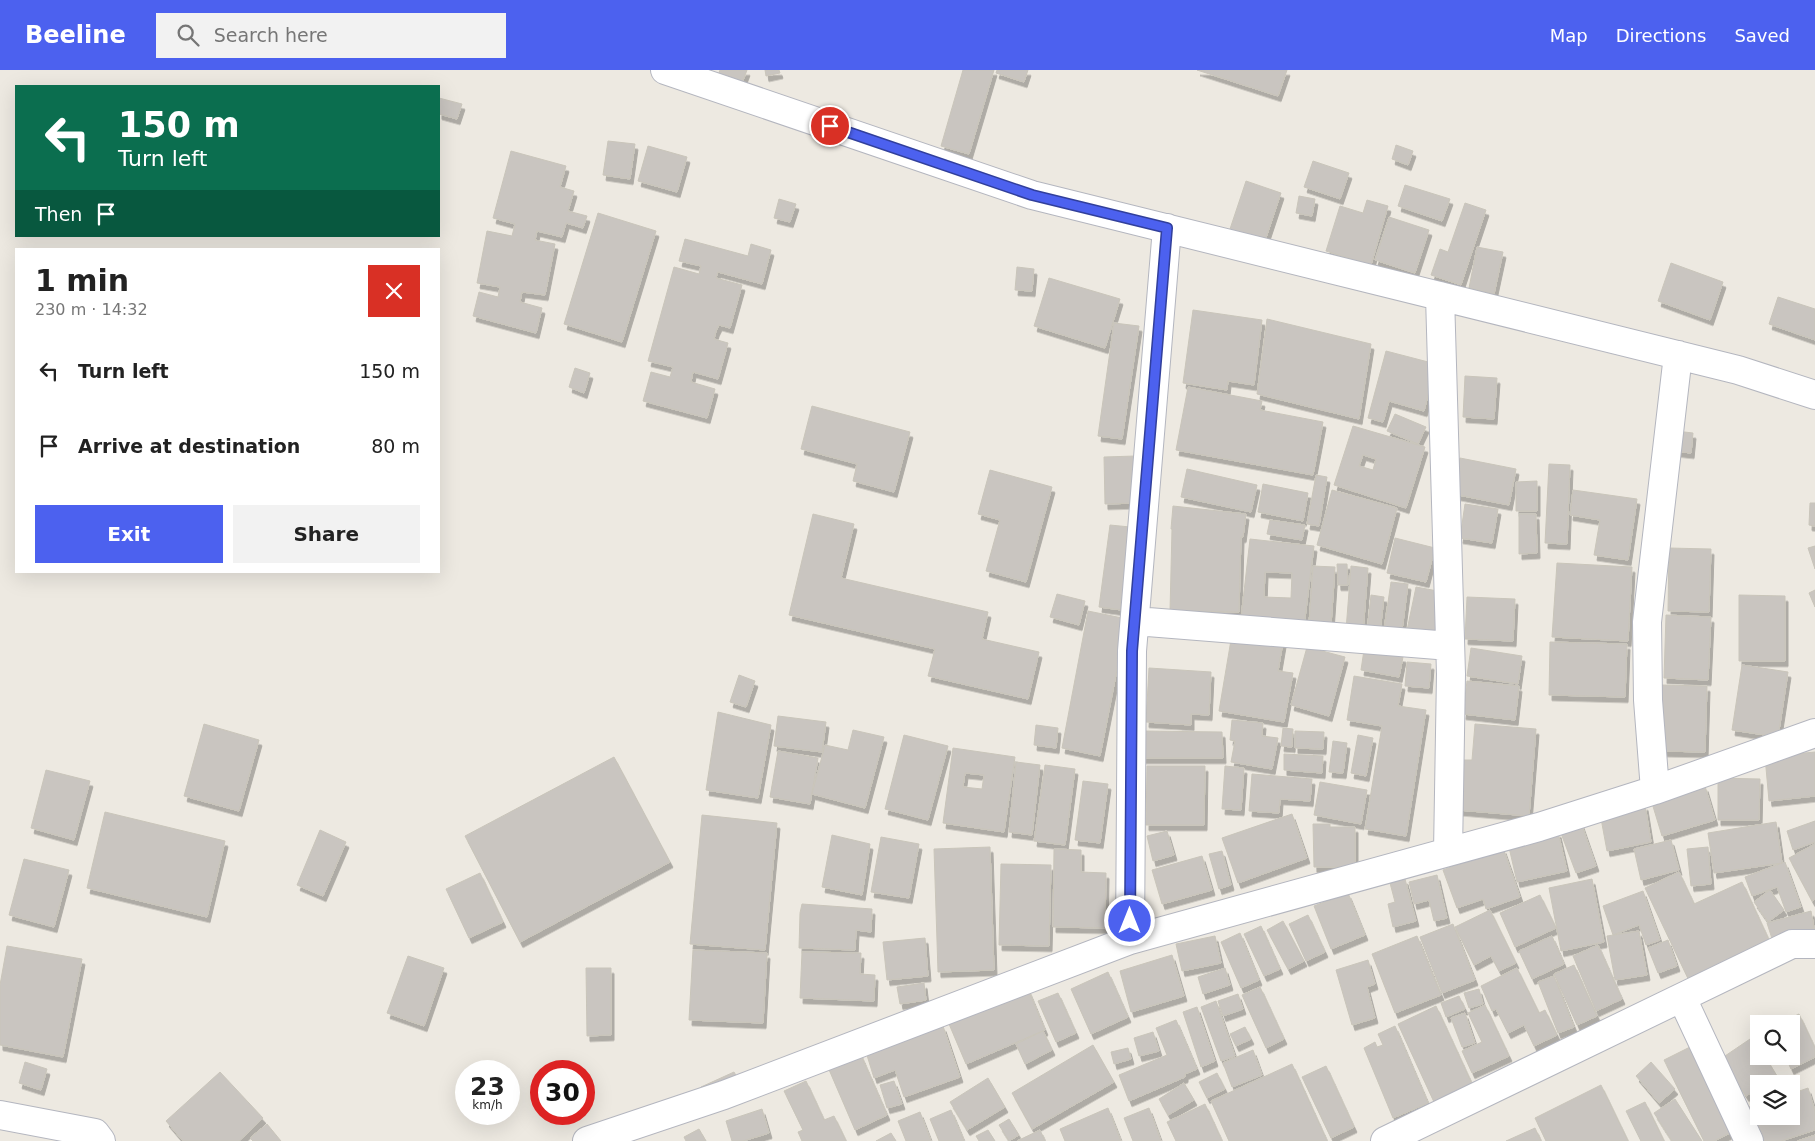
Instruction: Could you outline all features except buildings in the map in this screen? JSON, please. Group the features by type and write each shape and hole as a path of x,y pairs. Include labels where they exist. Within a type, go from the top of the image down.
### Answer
{"street":[{"path":"665,70 1032,195 1738,370 1815,395"},
{"path":"1130,940 1132,651 1167,228"},
{"path":"1440,296 1450,646 1448,852"},
{"path":"1655,790 1648,700 1647,622 1678,355"},
{"path":"1134,621 1450,646"},
{"path":"587,1141 724,1095 1130,940 1539,827 1655,790 1815,733"},
{"path":"1385,1141 1792,944 1815,944"},
{"path":"1682,998 1749,1141"},
{"path":"0,1115 95,1133 101,1141"}],"route":[{"path":"830,126 1032,195 1167,228 1132,651 1130,921"}]}
